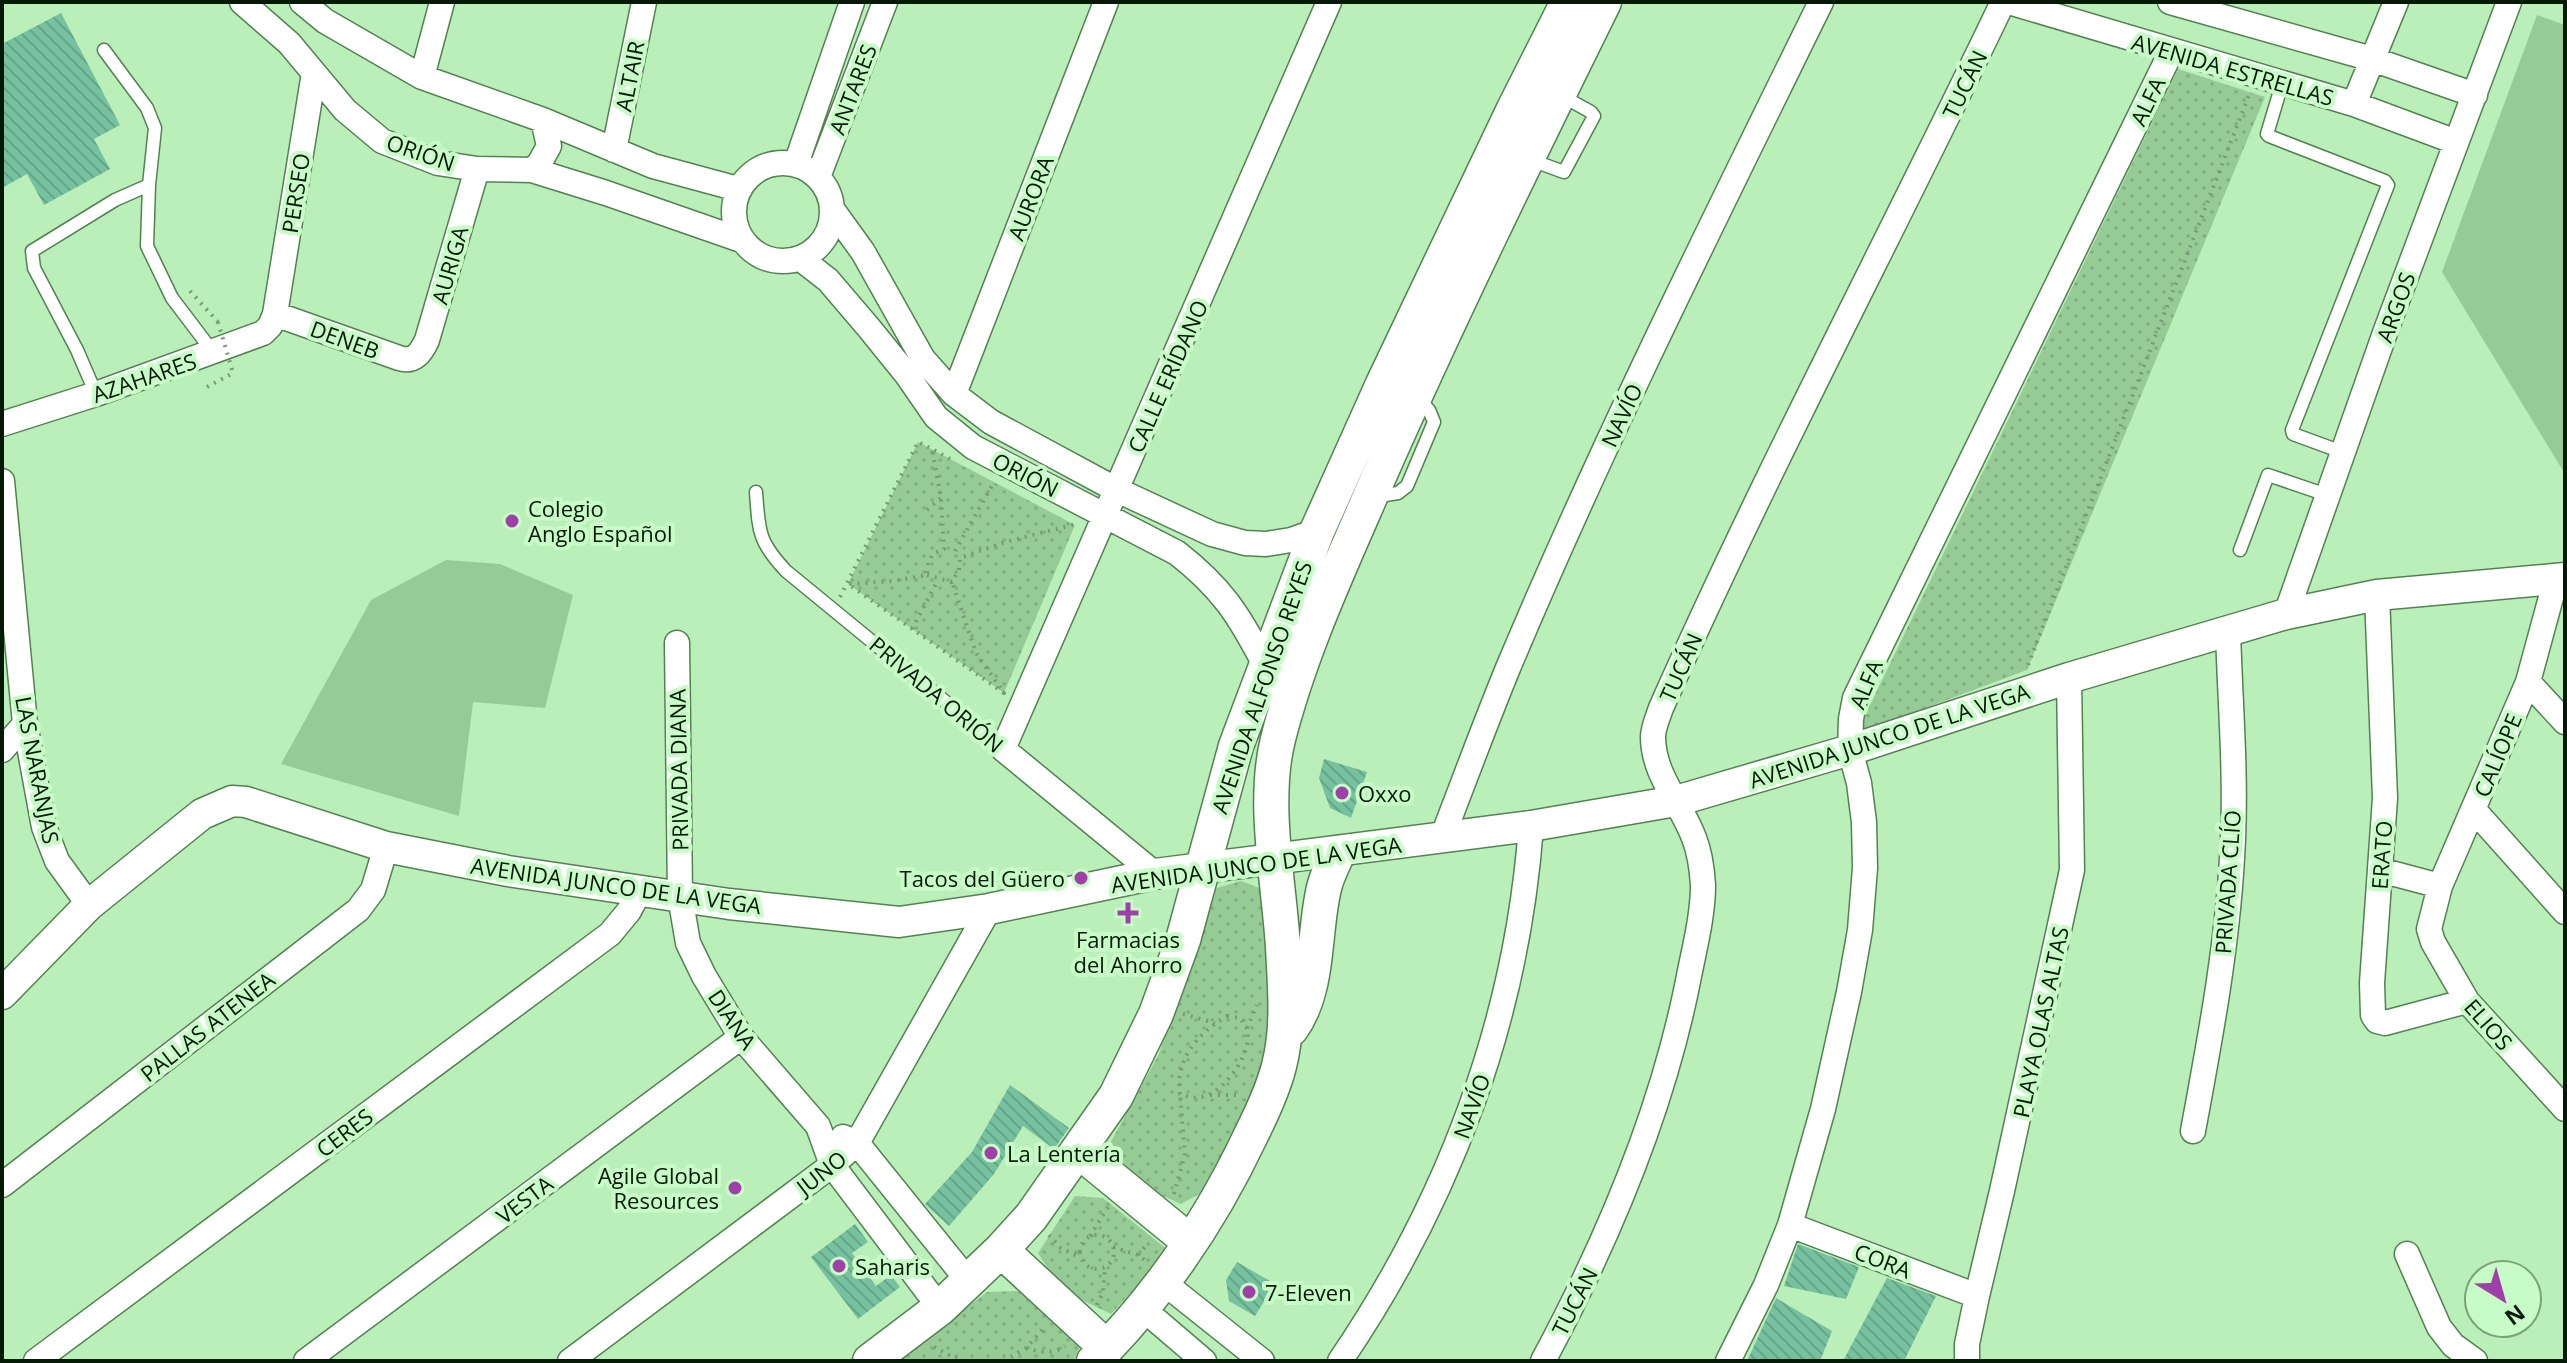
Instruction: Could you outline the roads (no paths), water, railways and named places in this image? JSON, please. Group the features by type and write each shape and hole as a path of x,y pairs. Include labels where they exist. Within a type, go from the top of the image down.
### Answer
{"main road":[{"name":"AVENIDA ALFONSO REYES","path":"870,1361 940,1308 1001,1250 1031,1217 1116,1096 1156,1014 1183,940 1236,746 1317,531 1383,384 1568,2"},
{"name":"AVENIDA ALFONSO REYES","path":"1101,1350 1157,1289 1178,1232 1236,1168 1272,1090 1284,1039 1286,1001 1273,800 1278,741 1321,615 1370,497 1415,395 1604,2"},
{"path":"1284,1039 1296,1023 1304,1004 1324,888 1338,853"},
{"path":"1079,1151 1178,1232"},
{"path":"1001,1250 1060,1304 1101,1350"}],"street":[{"name":"ORIÓN","path":"242,2 289,43 345,110 382,141 438,163 477,169 532,170 741,240"},
{"path":"302,2 325,21 422,77 543,120 653,166 738,189"},
{"path":"422,77 442,2"},
{"name":"ALTAIR","path":"614,150 644,2"},
{"name":"ANTARES","path":"796,164 852,2"},
{"name":"ANTARES","path":"818,177 885,2"},
{"name":"AURORA","path":"954,394 1106,2"},
{"name":"CALLE ERÍDANO","path":"1003,749 1329,2"},
{"name":"NAVÍO","path":"1442,838 1508,669 1575,516 1684,282 1821,2"},
{"name":"AVENIDA ESTRELLAS","path":"2006,2 2354,104 2456,142"},
{"name":"TUCÁN","path":"1543,1361 1601,1246 1627,1185 1657,1097 1686,995 1703,888 1701,862 1694,837 1656,759 1653,735 1661,708 1764,484 2006,2"},
{"name":"AVENIDA ESTRELLAS","path":"2170,2 2237,12 2475,95"},
{"path":"2354,104 2396,2"},
{"name":"ARGOS","path":"2286,614 2342,452 2509,2"},
{"path":"308,66 310,41 325,21"},
{"name":"ALFA","path":"1728,1361 1766,1285 1790,1225 1838,1050 1860,930 1865,868 1864,822 1859,783 1850,750 1855,698 2171,52"},
{"name":"PERSEO","path":"275,314 308,66"},
{"path":"532,170 549,146 543,120"},
{"path":"773,163 796,164 818,177 828,192 832,209 829,230 818,247 801,259 779,262 757,256 741,240 732,215 738,189 753,172 773,163"},
{"name":"AURIGA","path":"414,358 427,340 477,169"},
{"name":"ORIÓN","path":"832,209 863,252 923,359 954,394 991,422 1117,490 1212,534 1245,543 1266,544 1317,531"},
{"name":"ORIÓN","path":"801,259 828,280 907,375 936,417 973,447 1177,553 1202,572 1240,617 1265,665"},
{"name":"AZAHARES","path":"2,424 96,394 263,333 275,314"},
{"name":"DENEB","path":"275,314 405,360 414,358"},
{"name":"LAS NARANJAS","path":"3,495 25,724 44,827 57,861 89,905"},
{"name":"AVENIDA JUNCO DE LA VEGA","path":"2,994 89,905 202,814 232,801 246,802 386,847 508,871 729,904 899,922 989,909 1155,874 1531,826 1676,801 1850,750 2069,678 2286,614 2377,595 2561,579"},
{"name":"CALÍOPE","path":"2429,929 2440,886 2528,682 2561,579"},
{"name":"ERATO","path":"2377,595 2385,767 2372,983 2373,1015 2377,1021 2385,1023 2467,1001"},
{"name":"PRIVADA CLÍO","path":"2193,1131 2214,1019 2233,839 2228,631"},
{"name":"PRIVADA DIANA","path":"677,643 680,896"},
{"name":"PLAYA OLAS ALTAS","path":"1962,1355 2006,1176 2072,870 2069,678"},
{"path":"2528,682 2565,722"},
{"path":"2,750 25,724"},
{"name":"PRIVADA ORIÓN","path":"1003,749 1155,874"},
{"path":"2474,810 2565,912"},
{"name":"NAVÍO","path":"1340,1361 1414,1240 1478,1092 1494,1041 1519,936 1531,826"},
{"name":"PALLAS ATENEA","path":"2,1185 358,910 373,890 386,847"},
{"path":"2380,870 2440,886"},
{"name":"CERES","path":"36,1361 610,934 629,911 639,892"},
{"name":"DIANA","path":"680,896 688,943 741,1037 818,1126 832,1165 940,1308"},
{"name":"JUNO","path":"570,1361 857,1143 989,909"},
{"name":"ELIOS","path":"2429,929 2433,942 2467,1001 2565,1109"},
{"name":"VESTA","path":"306,1361 741,1037"},
{"name":"DIANA","path":"818,1126 857,1143 969,1282"},
{"name":"CORA","path":"1790,1225 1977,1296"},
{"path":"2407,1254 2439,1327 2453,1345 2475,1361"},
{"path":"1157,1289 1204,1361"},
{"path":"1157,1289 1262,1361"}],"lane":[{"path":"104,50 147,108 155,128 147,246 172,298 213,352"},
{"path":"2282,84 2267,134 2269,136 2385,181 2388,185 2292,430 2293,434 2342,452"},
{"path":"96,394 34,268 32,251 115,200 149,185"},
{"path":"2240,550 2268,475 2327,495"},
{"name":"PRIVADA ORIÓN","path":"756,492 759,535 769,553 786,571 1003,749"}],"place":[{"name":"Colegio Anglo Español","path":"512,521"},
{"name":"Oxxo","path":"1342,793"},
{"name":"Tacos del Güero","path":"1081,878"},
{"name":"Farmacias del Ahorro","path":"1128,913"},
{"name":"La Lentería","path":"991,1153"},
{"name":"Agile Global Resources","path":"735,1188"},
{"name":"Saharis","path":"839,1266"},
{"name":"7-Eleven","path":"1249,1292"}]}
